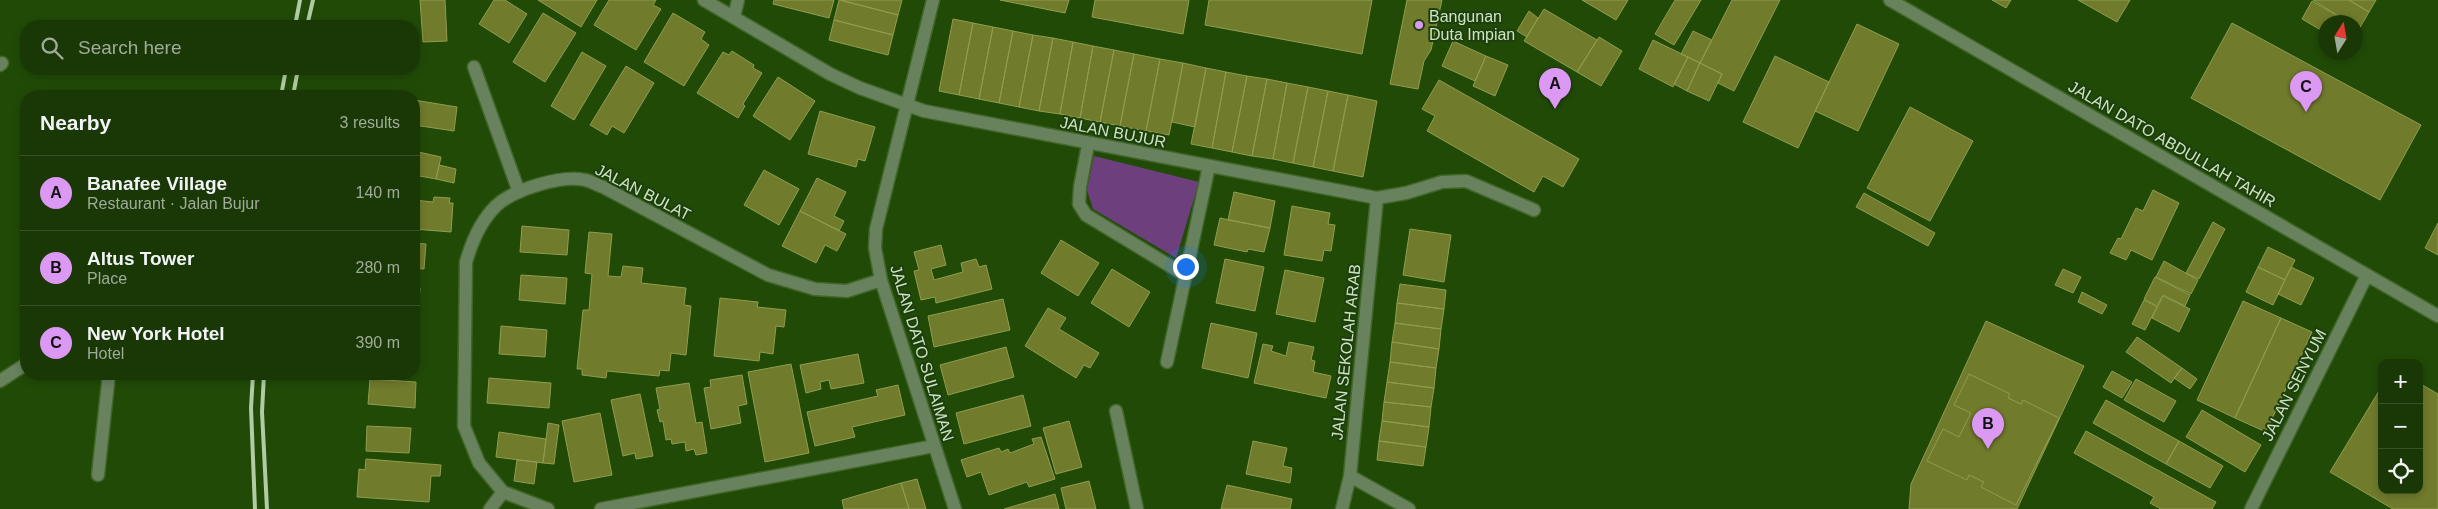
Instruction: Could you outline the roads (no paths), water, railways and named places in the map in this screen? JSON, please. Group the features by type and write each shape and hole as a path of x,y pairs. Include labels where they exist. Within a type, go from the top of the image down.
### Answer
{"street":[{"name":"JALAN BUJUR","path":"704,0 830,74 860,88 924,111 1377,198 1406,193 1442,182 1466,181 1534,210"},
{"path":"734,17 738,0"},
{"name":"JALAN DATO SULAIMAN","path":"932,0 876,229 875,248 881,280 955,509"},
{"name":"JALAN DATO ABDULLAH TAHIR","path":"1890,0 2438,316"},
{"path":"474,66 519,192"},
{"path":"1088,144 1080,187 1079,204 1086,215 1185,275"},
{"path":"1167,362 1209,166"},
{"name":"JALAN BULAT","path":"548,509 503,492 479,463 464,426 466,262 471,243 481,225 498,205 519,192 553,181 584,180 603,187 768,275 823,290 847,290 881,280"},
{"name":"JALAN SEKOLAH ARAB","path":"1342,509 1350,476 1377,198"},
{"name":"JALAN SENYUM","path":"2251,509 2367,275"},
{"path":"0,380 20,368"},
{"path":"98,475 108,380"},
{"path":"1116,411 1137,509"},
{"path":"601,509 934,446"},
{"path":"1350,476 1409,509"},
{"path":"490,509 503,492"}],"railway":[{"path":"296,20 300,0"},
{"path":"308,20 313,0"},
{"path":"282,90 285,75"},
{"path":"294,90 297,75"},
{"path":"253,380 251,408 255,509"},
{"path":"264,380 262,412 267,509"}],"place":[{"name":"Bangunan Duta Impian","path":"1419,25"},
{"name":"Banafee Village","path":"1555,109"},
{"name":"New York Hotel","path":"2306,112"},
{"name":"Altus Tower","path":"1988,449"}]}
